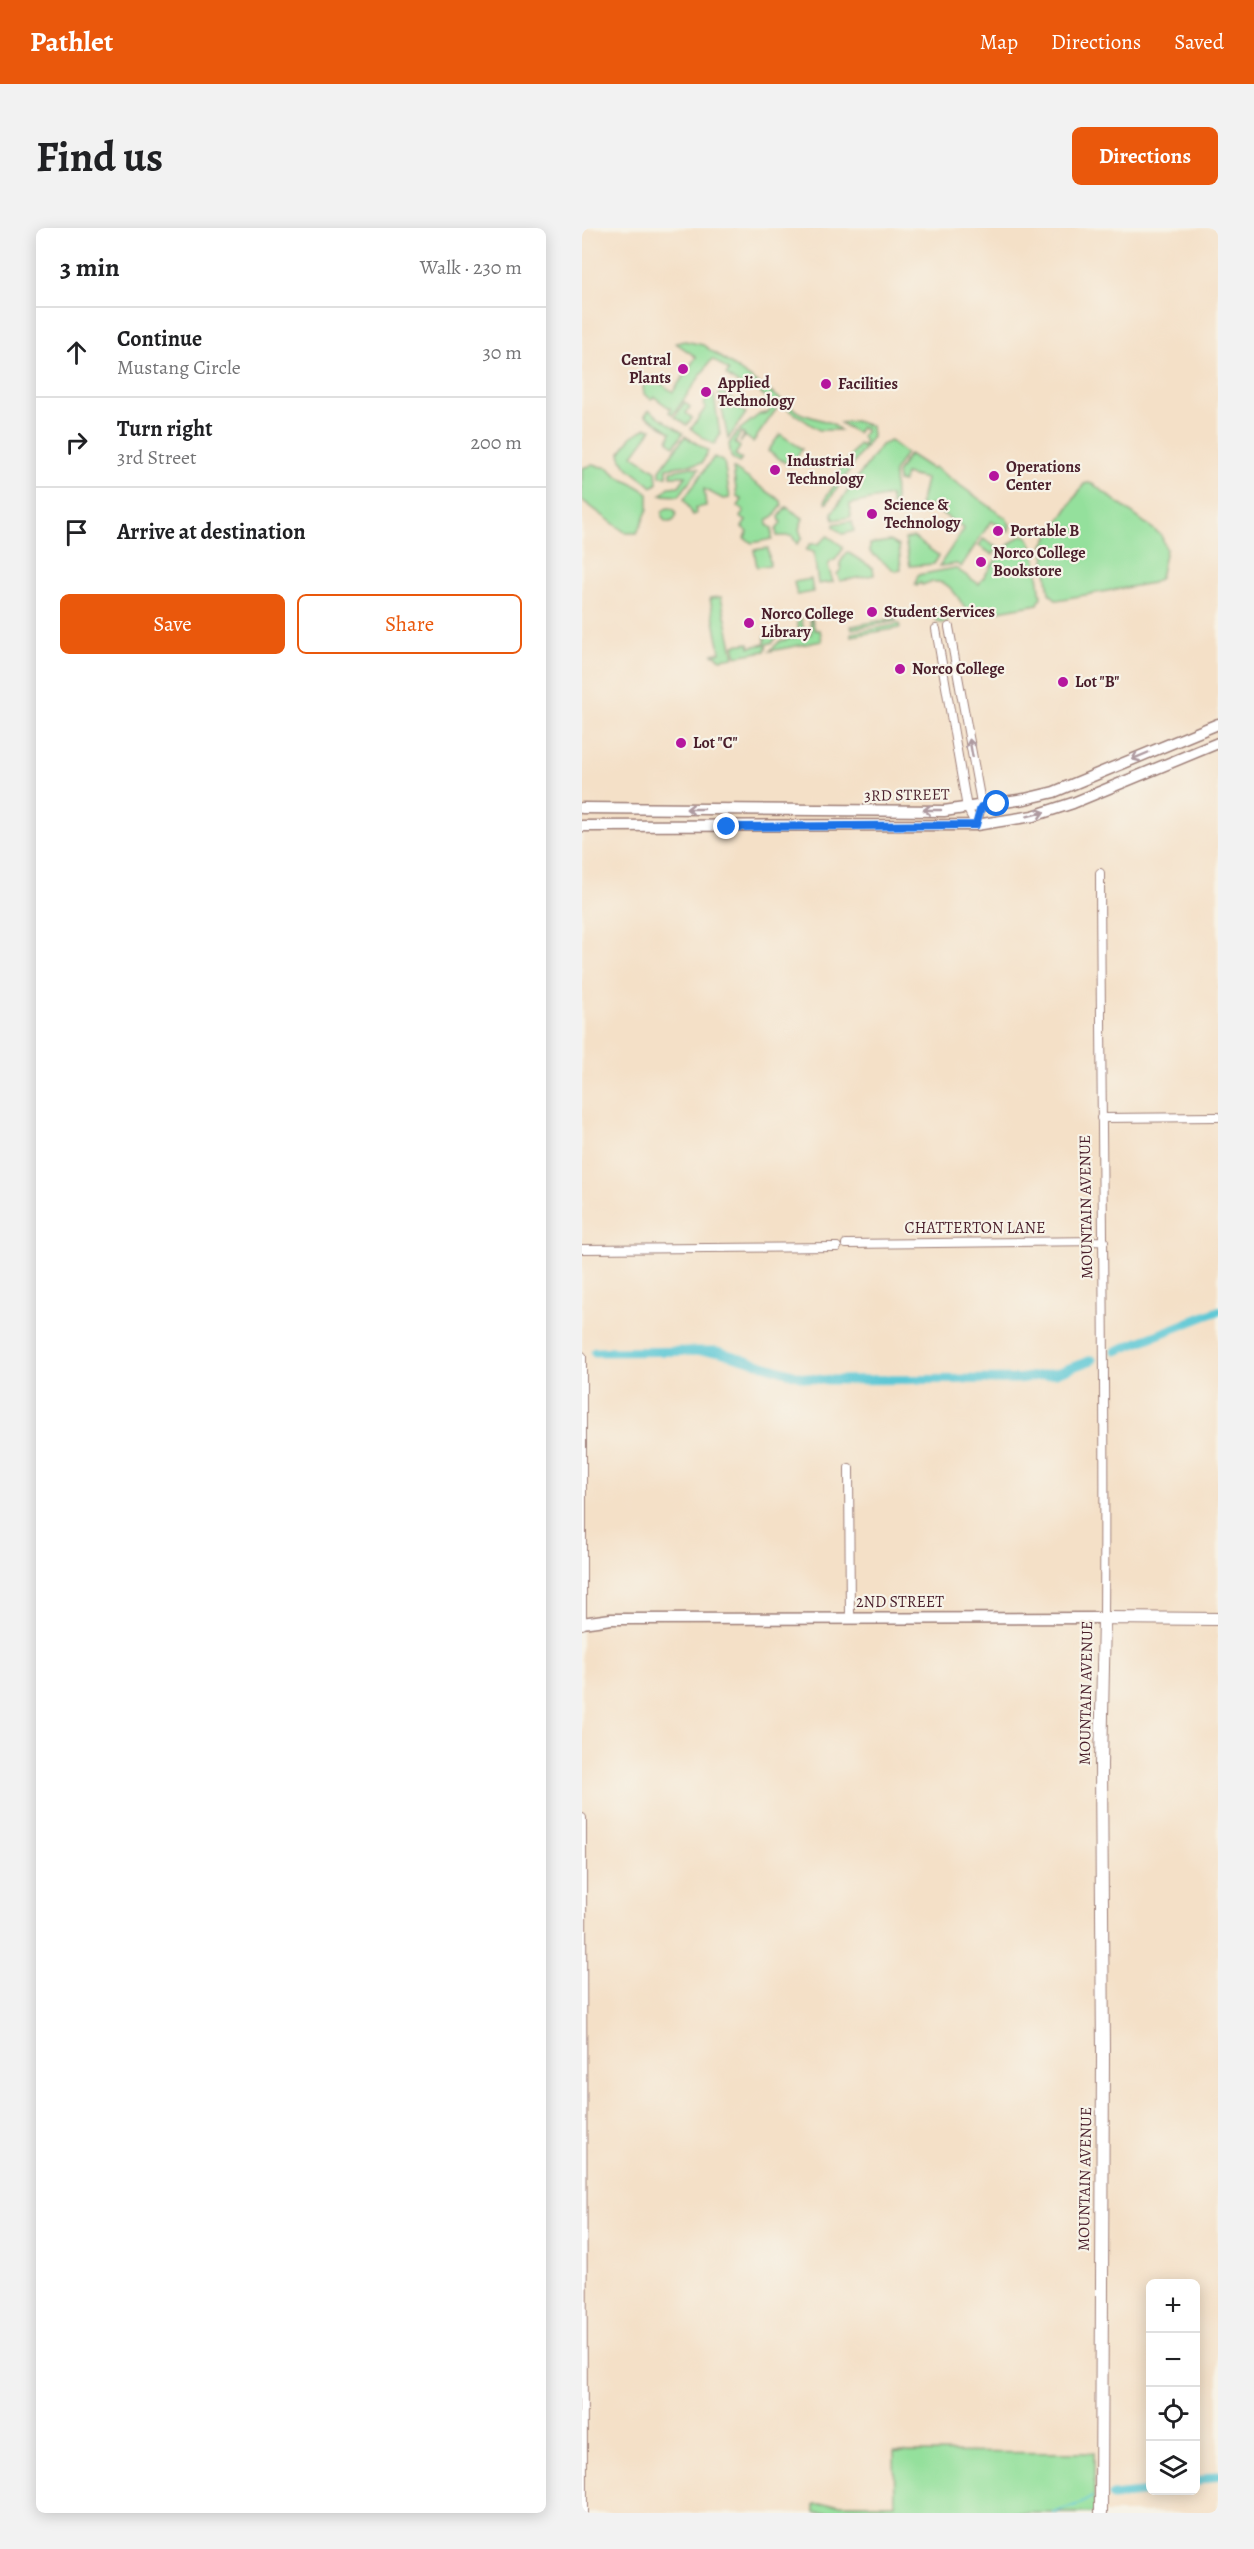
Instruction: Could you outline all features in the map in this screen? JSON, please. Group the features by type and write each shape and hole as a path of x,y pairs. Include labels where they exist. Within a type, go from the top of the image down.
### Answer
{"main road":[{"name":"2ND STREET","path":"1104,1618 1218,1619"},
{"name":"MOUNTAIN AVENUE","path":"1101,2511 1101,1764 1104,1618"}],"street":[{"path":"949,627 981,807 976,825"},
{"path":"936,629 967,808 976,825"},
{"name":"3RD STREET","path":"582,808 944,811 981,807 1025,800 1054,792 1218,724"},
{"path":"1194,734 1199,751"},
{"name":"3RD STREET","path":"582,826 976,825 1033,816 1073,803 1218,742"},
{"name":"MOUNTAIN AVENUE","path":"1100,873 1105,1345 1104,1618"},
{"path":"1101,1118 1218,1118"},
{"name":"CHATTERTON LANE","path":"582,1249 1104,1241"},
{"path":"582,1358 582,1624"},
{"path":"849,1468 850,1618"},
{"name":"2ND STREET","path":"582,1624 611,1619 1104,1618"},
{"path":"582,1818 583,2513"}],"green space":[{"path":"685,341 703,345 802,414 831,423 840,430 819,430 780,404 753,442 745,436 740,443 744,435 739,430 760,414 768,413 772,406 765,401 767,398 752,387 748,391 726,375 729,371 712,359 673,415 669,412 671,409 654,397 651,399 644,394 643,387 648,378 652,377 673,392 696,357 676,343"},
{"path":"721,391 739,404 737,407 746,413 728,439 719,394"},
{"path":"711,393 714,395 720,435 714,445 691,429 706,407 703,405"},
{"path":"684,402 690,407 686,413 692,418 687,425 675,417"},
{"path":"649,410 683,433 674,446 668,441 671,432 645,415"},
{"path":"855,421 871,426 872,437 827,503 825,502 827,495 840,478 837,474 859,444 862,446 865,441 862,437 866,430 861,427 857,433 840,423"},
{"path":"646,428 652,429 633,455 656,471 657,484 652,487 625,464 620,453 632,436"},
{"path":"737,432 740,434 735,443 740,447 735,455 742,459 739,463 731,457 729,444"},
{"path":"780,434 802,449 790,466 768,451"},
{"path":"685,436 708,451 702,463 667,468 667,476 660,476 660,470"},
{"path":"890,441 906,453 894,472 895,503 892,506 890,496 850,504 851,517 834,520 832,513 881,445"},
{"path":"909,454 932,469 934,467 1006,518 1010,525 1009,531 991,521 961,567 957,564 939,566 964,529 930,505 924,514 919,511 926,479 905,474 903,482 898,481 897,473"},
{"path":"714,457 724,462 730,498 723,499 704,489 706,506 695,508 696,514 693,515 684,499"},
{"path":"592,465 609,468 613,473 648,494 648,509 637,533 626,533 582,500 582,468"},
{"path":"692,467 699,469 679,496 661,495 669,487 679,486 686,476 671,476 671,471"},
{"path":"733,468 781,501 782,506 774,516 767,520 767,525 772,528 772,539 752,543 744,538 748,532 742,527 746,521 740,517 744,511 738,506 742,500 737,496"},
{"path":"1084,484 1093,484 1161,535 1166,549 1160,578 1152,583 1057,600 1049,593 1043,545"},
{"path":"786,507 803,518 799,529 802,538 797,544 792,536 777,536 776,530 781,523 779,517"},
{"path":"669,508 674,510 676,515 674,520 669,522 664,520 662,515 664,510"},
{"path":"852,521 854,531 843,534 834,527 834,524"},
{"path":"1025,535 1032,546 1036,563 1041,597 1038,604 970,616 957,596 946,585 932,582 922,585 920,582 917,586 915,585 918,575 955,568 979,584 1006,548"},
{"path":"828,536 843,549 828,566 833,582 818,584 814,552 806,550 810,544 818,544"},
{"path":"913,537 939,556 934,564 910,566 905,539"},
{"path":"983,539 998,548 993,555 979,546"},
{"path":"890,541 899,546 901,570 895,571 870,552 870,544"},
{"path":"768,548 770,565 757,567 754,550"},
{"path":"847,552 873,568 874,575 840,581 837,574 841,570 840,563"},
{"path":"811,579 813,592 797,595 794,582"},
{"path":"721,597 734,657 721,659 713,654 720,652 710,598"},
{"path":"942,609 947,611 949,616 947,621 942,623 937,621 935,616 937,611"},
{"path":"810,612 815,630 820,630 822,641 770,651 780,641 800,636 796,615 800,614 805,635 811,634"},
{"path":"896,618 896,621 852,629 851,626"},
{"path":"899,624 900,628 851,636 851,633"},
{"path":"775,635 776,638 767,644 765,651 736,656 734,645 749,643 750,647 765,644 765,636"},
{"path":"894,2452 1094,2453 1094,2513 815,2513 815,2504 895,2504"}],"waterway":[{"path":"1116,1351 1218,1311"},
{"path":"595,1352 717,1351 803,1377 824,1380 1018,1379 1056,1373 1092,1360"},
{"path":"1200,2481 1218,2475"},
{"path":"1113,2496 1146,2492"},
{"path":"1053,2513 1092,2497"}],"place":[{"name":"Central Plants","path":"683,369"},
{"name":"Facilities","path":"826,384"},
{"name":"Applied Technology","path":"706,392"},
{"name":"Industrial Technology","path":"775,470"},
{"name":"Operations Center","path":"994,476"},
{"name":"Science & Technology","path":"872,514"},
{"name":"Portable B","path":"998,531"},
{"name":"Norco College Bookstore","path":"981,562"},
{"name":"Student Services","path":"872,612"},
{"name":"Norco College Library","path":"749,623"},
{"name":"Norco College","path":"900,669"},
{"name":"Lot \"B\"","path":"1063,682"},
{"name":"Lot \"C\"","path":"681,743"}],"route":[{"path":"727,827 956,827 976,825 981,807 997,804"}]}
